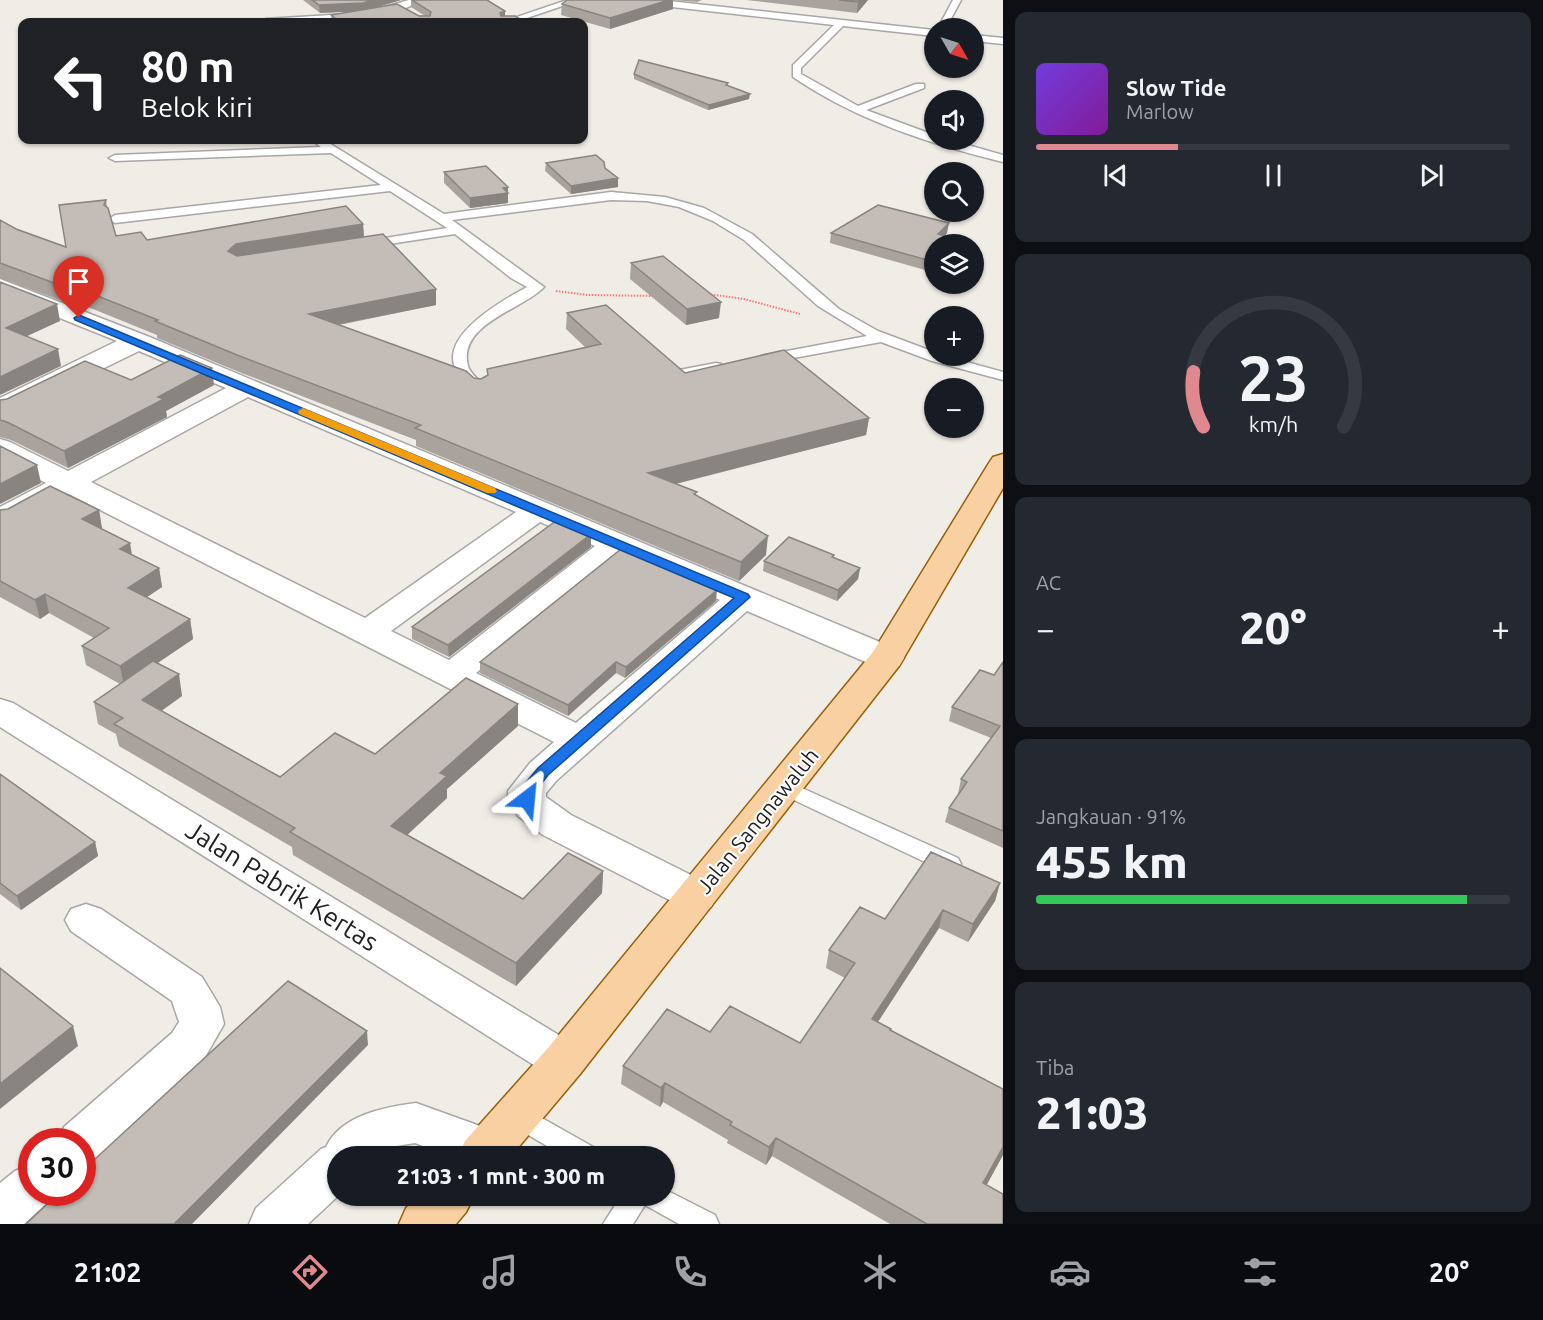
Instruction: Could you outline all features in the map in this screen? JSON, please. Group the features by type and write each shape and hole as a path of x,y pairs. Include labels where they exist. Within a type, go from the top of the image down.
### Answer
{"main road":[{"name":"Jalan Sangnawaluh","path":"491,1146 564,1061 698,896 887,658 1003,463"},
{"path":"424,1224 440,1206"}],"street":[{"path":"0,286 138,341 887,658"},
{"path":"0,408 138,341"},
{"path":"0,519 247,387"},
{"path":"0,448 580,740"},
{"path":"367,633 538,510"},
{"path":"452,675 617,544"},
{"path":"698,896 557,825 532,806 527,799 527,791 543,772 743,597"},
{"name":"Jalan Pabrik Kertas","path":"0,711 564,1061"},
{"path":"86,920 187,988 198,1007 202,1024 188,1046 96,1129"},
{"path":"357,1146 370,1134 390,1127 416,1123 469,1146"},
{"path":"274,1224 327,1174"},
{"path":"0,1214 18,1198"}],"lane":[{"path":"327,18 405,10 416,0"},
{"path":"520,18 576,0"},
{"path":"636,0 924,32"},
{"path":"947,18 957,0"},
{"path":"841,23 795,70 796,75 818,90 857,110 924,134"},
{"path":"984,39 1003,41"},
{"path":"857,110 920,86"},
{"path":"324,144 442,218 516,275 537,287 491,315 475,327 467,339 460,356 462,369 480,390"},
{"path":"115,158 334,150"},
{"path":"973,150 1003,159"},
{"path":"115,219 392,187"},
{"path":"442,218 611,196 636,195 665,200 722,221 747,237 833,311 881,338 1003,376"},
{"path":"353,247 457,230"},
{"path":"679,374 881,338"},
{"path":"784,787 972,874"},
{"path":"517,1115 569,1146"},
{"path":"617,1224 629,1206"},
{"path":"672,1206 705,1224"}],"path":[{"path":"537,287 588,295 662,296"},
{"path":"706,294 744,299 802,314"}],"building":[{"path":"312,0 373,0 363,3 319,5"},
{"path":"412,0 487,0 505,11 500,13 501,16 518,18 335,18 331,15 397,4 419,16 430,16 431,12"},
{"path":"567,0 669,0 610,18 562,4"},
{"path":"639,60 728,83 726,85 750,94 709,105 634,74"},
{"path":"596,155 604,162 605,168 618,178 571,186 546,163"},
{"path":"486,166 508,187 503,188 508,193 470,198 444,172"},
{"path":"106,200 104,205 108,208 116,236 141,232 147,240 346,206 363,224 236,244 228,251 237,256 383,234 436,289 309,314 466,371 474,378 481,379 488,375 487,369 601,344 567,313 606,305 685,373 784,350 869,418 648,473 697,492 694,494 768,536 741,562 415,428 421,425 237,355 85,291 81,293 0,263 0,220 16,229 66,247 59,205"},
{"path":"878,205 924,217 924,222 949,223 938,234 924,234 924,259 831,233"},
{"path":"663,256 721,302 687,309 631,263"},
{"path":"0,282 57,304 6,328 58,349 0,377"},
{"path":"180,355 212,368 158,397 164,399 64,451 0,420 0,400 7,399 85,361 131,380"},
{"path":"0,446 37,465 0,484"},
{"path":"50,486 99,510 82,519 130,543 120,549 159,568 128,588 190,619 120,666 82,646 109,628 45,594 35,600 0,581 0,510 8,509"},
{"path":"557,520 591,534 448,645 412,627"},
{"path":"789,537 860,568 838,590 764,561"},
{"path":"621,549 717,590 626,667 616,662 568,705 480,662"},
{"path":"153,661 179,674 142,700 280,777 335,733 375,754 466,678 518,704 440,773 447,776 391,826 523,899 568,853 603,871 516,963 290,832 295,828 114,724 123,718 94,702"},
{"path":"1003,662 1003,831 949,808 967,782 961,779 1000,726 952,707 980,670 994,675"},
{"path":"0,774 95,842 17,896 0,883"},
{"path":"931,852 1000,883 973,924 943,910 872,1019 1003,1089 1003,1147 983,1183 1003,1194 1003,1224 927,1224 776,1138 769,1147 730,1125 732,1122 665,1083 661,1088 623,1066 667,1009 710,1032 730,1006 800,1043 855,963 829,950 860,907 885,919"},
{"path":"0,968 73,1026 0,1084"},
{"path":"288,981 367,1031 174,1224 26,1224 45,1206 96,1206 96,1158"}],"slow traffic":[{"path":"303,411 491,491"}],"route":[{"path":"79,318 743,597 543,772 527,791 527,799"}]}
